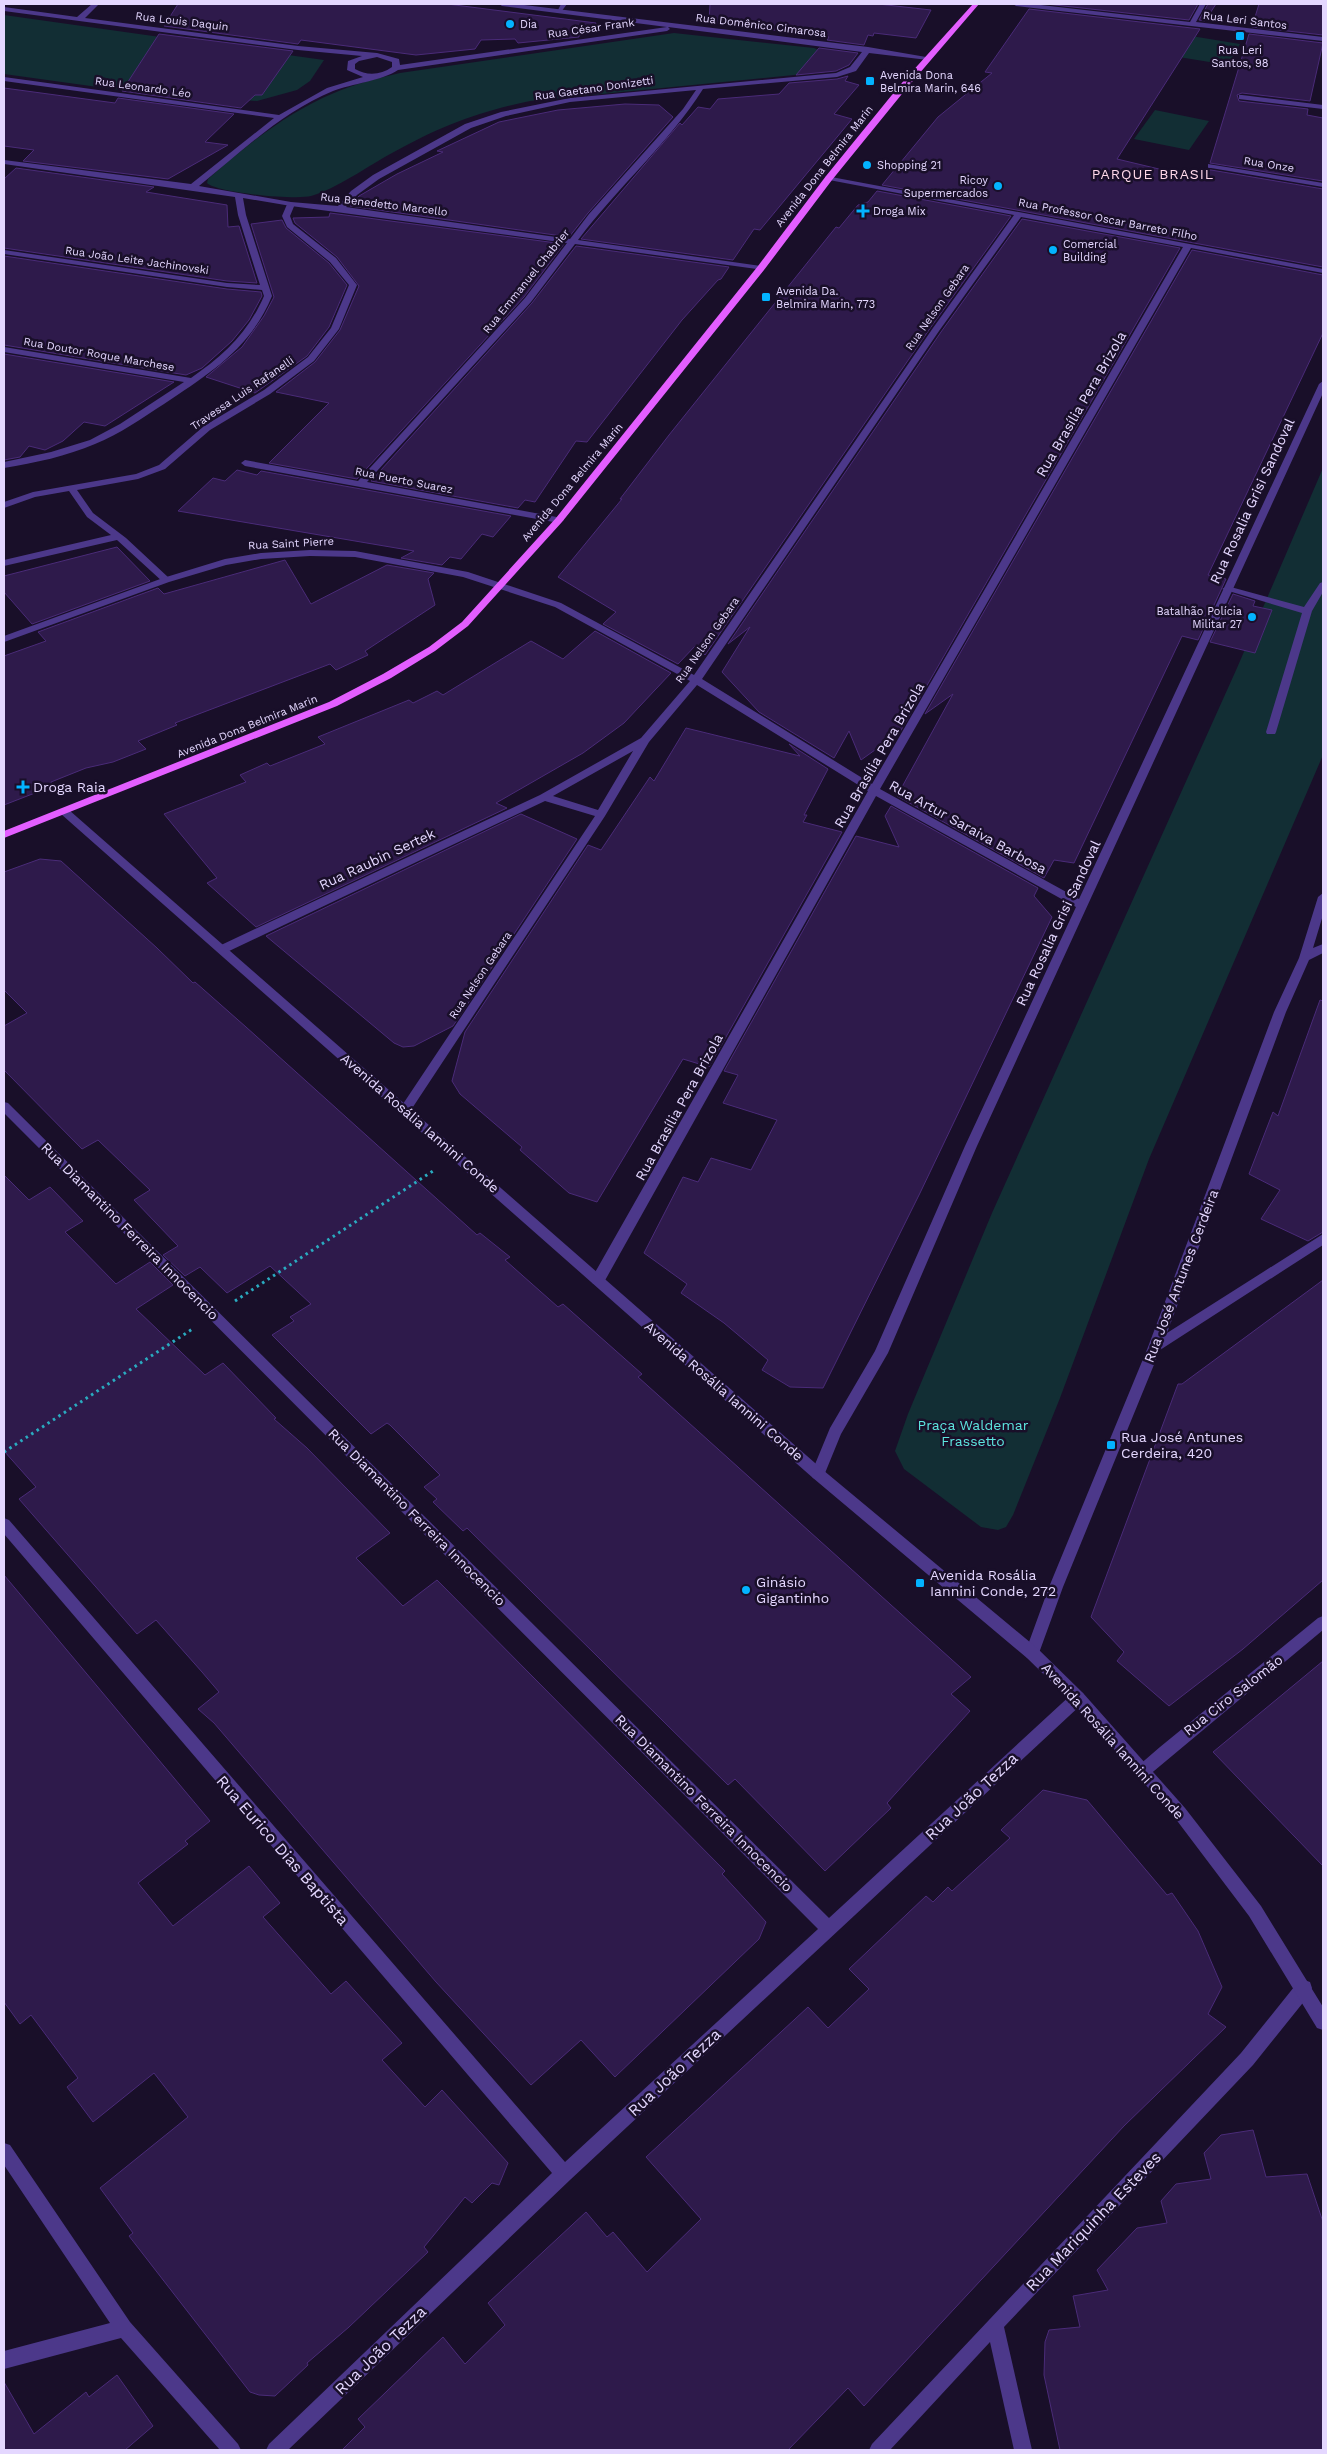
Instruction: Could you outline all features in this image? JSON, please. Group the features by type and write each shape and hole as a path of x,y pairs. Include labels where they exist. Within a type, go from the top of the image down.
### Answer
{"main road":[{"name":"Avenida Dona Belmira Marin","path":"4,835 289,723 387,676 432,649 465,624 559,520 761,268 829,178 928,58 976,4"}],"street":[{"path":"80,18 96,4"},
{"name":"Rua Domênico Cimarosa","path":"502,4 928,58"},
{"path":"559,11 564,4"},
{"name":"Rua Leri Santos","path":"1016,4 1323,39"},
{"path":"1192,24 1203,4"},
{"name":"Rua Louis Daquin","path":"4,9 298,48 385,56"},
{"name":"Rua César Frank","path":"374,76 388,73 396,68 442,60 684,26"},
{"name":"Rua Louis Daquin","path":"298,48 351,66 360,74 374,76"},
{"name":"Rua Gaetano Donizetti","path":"340,208 354,193 376,177 474,123 514,111 570,100 841,74 853,69 868,49"},
{"path":"330,90 357,59 377,55"},
{"path":"385,56 396,61 396,68"},
{"name":"Rua César Frank","path":"385,56 442,60"},
{"path":"194,187 280,117 330,90 374,76"},
{"name":"Rua Leonardo Léo","path":"4,79 280,117"},
{"name":"Rua Emmanuel Chabrier","path":"361,483 498,335 556,266 592,216 686,110 701,87"},
{"path":"1242,97 1323,107"},
{"name":"Rua Benedetto Marcello","path":"4,162 194,187 291,204 340,208 761,268"},
{"name":"Rua Onze","path":"1211,166 1323,185"},
{"name":"Rua Professor Oscar Barreto Filho","path":"829,178 1323,271"},
{"path":"4,465 39,458 94,442 120,428 218,364 244,338 264,309 268,296 242,215 239,195"},
{"name":"Travessa Luis Rafanelli","path":"4,505 33,494 138,476 162,467 207,428 281,382 311,359 335,329 352,290 352,282 333,260 290,225 286,216 291,204"},
{"name":"Rua Nelson Gebara","path":"405,1110 601,814 645,740 696,680 936,330 1019,214"},
{"name":"Rua Brasília Pera Brizola","path":"598,1280 874,790 1188,246"},
{"name":"Rua João Leite Jachinovski","path":"4,252 227,285 267,288"},
{"name":"Rua Doutor Roque Marchese","path":"4,349 191,381"},
{"name":"Rua Rosalia Grisi Sandoval","path":"818,1474 835,1432 881,1353 971,1146 1323,384"},
{"name":"Rua Puerto Suarez","path":"245,463 559,520"},
{"path":"71,488 90,516 122,540 166,580"},
{"path":"4,563 116,536"},
{"name":"Rua Saint Pierre","path":"4,640 166,580 243,558 332,553 397,561 465,574 500,584"},
{"name":"Rua Artur Saraiva Barbosa","path":"500,584 558,605 696,680 874,790 1083,906"},
{"path":"1271,732 1307,611 1323,585"},
{"path":"1227,589 1307,611"},
{"name":"Rua Raubin Sertek","path":"223,949 544,797 645,740"},
{"path":"544,797 601,814"},
{"name":"Avenida Rosália Iannini Conde","path":"65,812 818,1474 1032,1653 1078,1698 1180,1813 1255,1911 1304,1988 1323,2022"},
{"name":"Rua José Antunes Cerdeira","path":"1032,1653 1056,1587 1155,1347 1280,1012 1305,958 1323,897"},
{"path":"1305,958 1323,948"},
{"name":"Rua Diamantino Ferreira Innocencio","path":"4,1106 829,1929"},
{"path":"1155,1347 1323,1239"},
{"name":"Rua Eurico Dias Baptista","path":"4,1524 564,2174"},
{"name":"Rua Ciro Salomão","path":"1143,1771 1190,1728 1256,1679 1323,1622"},
{"name":"Rua João Tezza","path":"276,2450 564,2174 1078,1698"},
{"name":"Rua Mariquinha Esteves","path":"878,2450 995,2324 1247,2060 1304,1988"},
{"path":"4,2150 124,2328 232,2450"},
{"path":"995,2324 1023,2450"},
{"path":"4,2360 124,2328"}],"green space":[{"path":"4,15 324,60 310,81 297,90 257,101 141,93 4,74"},
{"path":"1167,32 1240,44 1228,65 1154,53"},
{"path":"674,33 814,48 825,53 804,74 530,101 492,110 458,121 426,135 341,183 311,196 290,197 240,193 214,187 207,183 208,179 237,154 284,120 317,101 358,84 400,73"},
{"path":"1155,110 1209,121 1189,150 1134,139"},
{"name":"Praça Waldemar Frassetto","path":"1323,468 1323,755 1149,1159 1060,1398 1013,1515 1006,1527 998,1530 981,1527 904,1469 895,1451 908,1414 992,1213 1237,668"}],"building":[{"path":"178,4 447,4 596,23 596,32 579,35 579,37 518,43 515,39 481,40 475,49 416,55 301,40 298,44 164,26"},
{"path":"710,4 878,4 931,10 916,38 874,33 873,36 868,35 864,45 827,40 829,37 709,22"},
{"path":"1046,4 1198,4 1189,20"},
{"path":"1208,4 1216,4 1205,21 1199,20"},
{"path":"1259,4 1323,4 1323,35 1252,27"},
{"path":"1029,9 1200,29 1117,159 1205,180 1208,170 1211,170 1323,189 1323,267 882,185 938,117 992,73 985,72"},
{"path":"159,34 293,51 262,95 255,95 241,108 122,91"},
{"path":"1249,34 1323,43 1310,101 1242,93 1237,95 1239,101 1308,109 1307,115 1323,118 1323,181 1210,163"},
{"path":"819,48 858,53 849,65 836,71 796,75"},
{"path":"848,76 845,81 859,85 834,114 852,119 760,230 754,229 733,260 581,239 680,123 682,125 698,107 710,109 718,99 779,94 789,83 837,79"},
{"path":"4,88 115,103 118,98 234,114 205,142 228,145 168,179 23,161 34,150 4,146"},
{"path":"625,104 659,105 673,117 569,237 350,206 359,196 397,174 443,152 437,151 499,122 558,110"},
{"path":"16,168 154,187 146,192 227,205 228,227 239,226 257,283 227,281 4,248 4,179"},
{"path":"877,191 1011,216 931,327 705,655 696,645 678,664 603,624 616,612 558,577 622,499 620,499 669,435 836,227 839,228 858,205 868,202"},
{"path":"330,213 564,244 524,297 357,479 269,463 329,403 276,392 315,362 340,330 359,286 337,257 295,223 293,218 329,217"},
{"path":"1022,219 1180,248 900,732 861,760 849,731 834,758 759,712 722,672 750,627 728,644 941,332"},
{"path":"282,220 286,228 329,263 347,285 329,327 307,356 255,393 206,377 242,347 264,316 274,297 251,224"},
{"path":"576,246 729,267 721,279 682,320 587,442 576,441 535,502 525,500 518,508 371,481 532,303"},
{"path":"1192,250 1323,275 1323,333 1208,575 1226,579 1198,640 1182,636 1074,863 1054,860 1044,878 897,796 953,694 925,714"},
{"path":"4,256 227,289 261,292 262,296 249,320 232,341 202,368 186,375 4,345"},
{"path":"4,354 174,382 105,426 84,422 63,441 45,450 29,446 20,457 4,460"},
{"path":"237,470 257,475 261,471 511,516 493,537 482,534 461,559 450,557 442,565 401,558 414,551 178,511 213,478 225,481"},
{"path":"117,547 150,581 32,624 4,592 4,576"},
{"path":"285,560 311,604 387,565 434,573 428,579 435,605 365,651 368,655 336,670 330,664 175,723 177,725 138,741 146,749 113,762 86,768 51,782 53,786 4,805 4,656 46,641 38,632 158,588 164,594"},
{"path":"1233,594 1255,601 1253,606 1272,610 1255,653 1210,642"},
{"path":"595,631 671,673 624,723 583,753 496,803 507,808 256,927 207,883 217,878 164,814 246,782 240,775 267,763 270,766 325,744 318,737 409,700 413,703 437,691 443,695 531,641 563,659"},
{"path":"686,728 800,756 789,744 828,769 804,815 807,815 803,822 842,832 709,1067 683,1059 597,1202 569,1193 520,1150 522,1147 460,1094 452,1081 465,1032 588,845 601,850 650,777 654,781"},
{"path":"891,806 1038,888 1034,896 1052,917 920,1193 823,1388 790,1387 762,1370 768,1360 724,1323 681,1293 687,1284 644,1253 683,1177 698,1182 711,1158 751,1170 777,1120 723,1103 738,1075 724,1071 856,836 899,847 885,816"},
{"path":"521,814 577,839 453,1026 414,1046 403,1047 394,1043 266,936"},
{"path":"40,859 61,861 193,983 195,982 246,1027 477,1235 480,1233 510,1257 505,1260 558,1307 563,1304 642,1374 638,1377 971,1677 951,1694 970,1711 887,1803 891,1808 825,1871 735,1779 728,1785 467,1528 463,1531 433,1502 437,1499 424,1487 440,1475 390,1425 387,1423 371,1434 272,1335 294,1321 290,1317 311,1304 270,1266 227,1293 200,1267 185,1276 163,1255 178,1246 134,1200 150,1190 98,1140 82,1149 4,1070 4,1026 27,1013 4,990 4,872"},
{"path":"1320,1000 1323,1001 1323,1232 1308,1241 1261,1219 1280,1190 1249,1174 1273,1112 1278,1116"},
{"path":"4,1175 29,1200 50,1187 83,1221 65,1232 116,1284 150,1262 173,1285 136,1309 205,1375 223,1363 276,1418 274,1419 307,1448 390,1533 356,1558 403,1606 437,1580 725,1871 722,1874 766,1922 759,1939 615,2077 581,2040 531,2085 436,1982 214,1723 198,1709 219,1692 202,1672 156,1620 137,1634 19,1499 36,1487 4,1451"},
{"path":"1323,1280 1323,1580 1243,1649 1169,1706 1117,1661 1124,1652 1091,1617 1178,1384 1182,1384"},
{"path":"4,1575 210,1821 185,1841 188,1844 138,1883 173,1926 249,1866 280,1903 263,1917 331,1994 346,1981 402,2043 382,2060 425,2107 442,2090 508,2163 499,2185 492,2183 472,2203 465,2197 424,2247 428,2252 349,2327 307,2363 308,2365 275,2396 259,2395 250,2392 129,2236 133,2233 100,2188 188,2117 154,2073 93,2122 67,2087 78,2078 31,2015 20,2024 4,2002"},
{"path":"1323,1661 1323,1866 1213,1752"},
{"path":"1043,1790 1087,1800 1167,1895 1172,1893 1198,1931 1222,1987 1208,2014 1226,2027 1124,2126 864,2406 848,2388 788,2450 342,2450 365,2427 358,2419 443,2337 465,2364 505,2325 488,2303 586,2212 607,2237 613,2232 647,2272 701,2219 646,2157 808,2007 828,2028 869,1989 849,1969 926,1896 933,1902 948,1887 952,1891 1010,1838 1001,1830"},
{"path":"1253,2130 1266,2177 1307,2174 1323,2222 1323,2450 1060,2450 1044,2375 1045,2342 1049,2330 1080,2327 1073,2296 1108,2290 1097,2270 1137,2228 1167,2223 1161,2201 1176,2184 1211,2179 1204,2153 1221,2135"},
{"path":"117,2375 153,2426 125,2450 4,2450 4,2382 34,2434 86,2392 89,2397"}],"place":[{"name":"Dia","path":"510,24"},
{"name":"Rua Leri Santos, 98","path":"1240,36"},
{"name":"Avenida Dona Belmira Marin, 646","path":"870,81"},
{"name":"Shopping 21","path":"867,165"},
{"name":"Ricoy Supermercados","path":"998,186"},
{"name":"Droga Mix","path":"863,211"},
{"name":"Comercial Building","path":"1053,250"},
{"name":"Avenida Da. Belmira Marin, 773","path":"766,297"},
{"name":"Batalhão Polícia Militar 27","path":"1252,617"},
{"name":"Droga Raia","path":"23,787"},
{"name":"Rua José Antunes Cerdeira, 420","path":"1111,1445"},
{"name":"Avenida Rosália Iannini Conde, 272","path":"920,1583"},
{"name":"Ginásio Gigantinho","path":"746,1590"}],"district":[{"name":"PARQUE BRASIL","path":"1153,174"}]}
